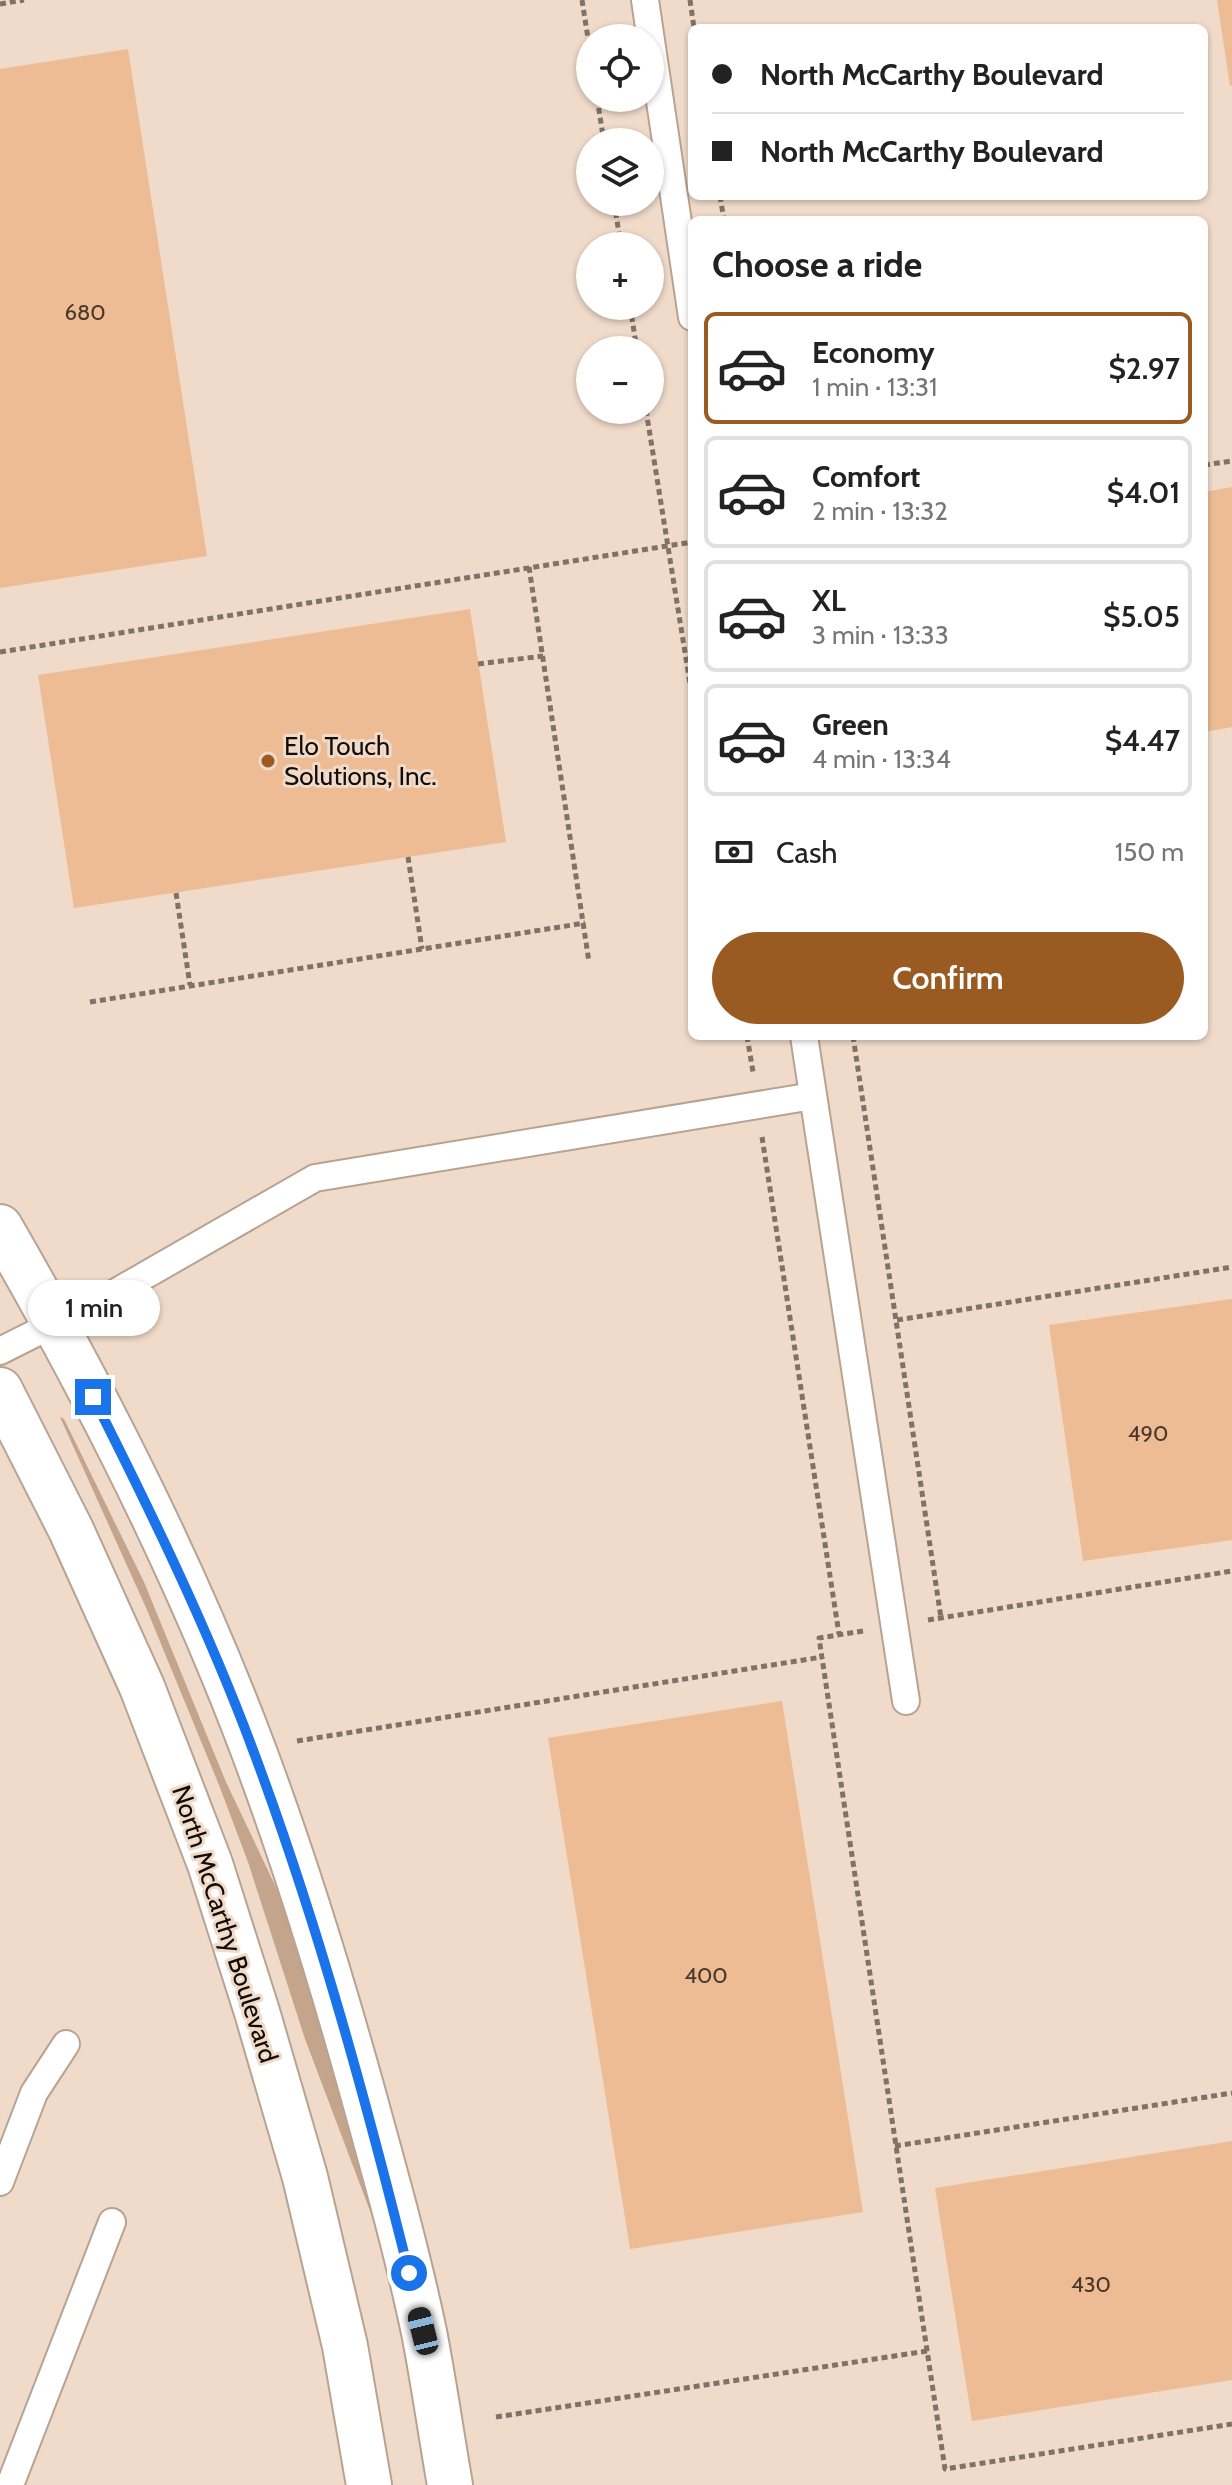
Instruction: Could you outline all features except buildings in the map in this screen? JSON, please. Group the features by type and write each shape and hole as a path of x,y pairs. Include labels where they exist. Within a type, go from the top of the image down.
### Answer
{"main road":[{"path":"0,1227 55,1322 143,1496 252,1747 334,1989 381,2157 423,2331 450,2485"},
{"name":"North McCarthy Boulevard","path":"0,1390 71,1530 142,1687 210,1864 305,2177 345,2346 369,2485"}],"lane":[{"path":"645,0 688,290"},
{"path":"805,1040 906,1701"},
{"path":"0,1351 111,1295 315,1178 813,1096"},
{"path":"0,2182 34,2093 66,2044"},
{"path":"10,2485 112,2222"}],"path":[{"path":"0,4 24,0"},
{"path":"582,0 586,24"},
{"path":"690,0 693,24"},
{"path":"648,424 688,671"},
{"path":"1208,464 1232,461"},
{"path":"0,652 688,543"},
{"path":"529,567 589,962"},
{"path":"478,664 543,656"},
{"path":"408,857 422,949"},
{"path":"176,893 190,985"},
{"path":"90,1002 585,923"},
{"path":"748,1040 839,1634"},
{"path":"854,1040 941,1618"},
{"path":"897,1320 1232,1267"},
{"path":"1232,1571 819,1638 945,2469 1232,2424"},
{"path":"252,1747 822,1657"},
{"path":"895,2146 1232,2093"},
{"path":"496,2417 927,2351"}],"shaded area":[{"path":"60,1417 64,1419 144,1582 226,1782 303,1944 324,1996 390,2244 435,2485 427,2485 393,2286 378,2232 305,2039 248,1862 219,1785 147,1610"}],"place":[{"name":"Elo Touch Solutions, Inc.","path":"268,761"}],"route":[{"path":"93,1397 143,1496 215,1656 285,1838 334,1989 381,2157 409,2273"}]}
